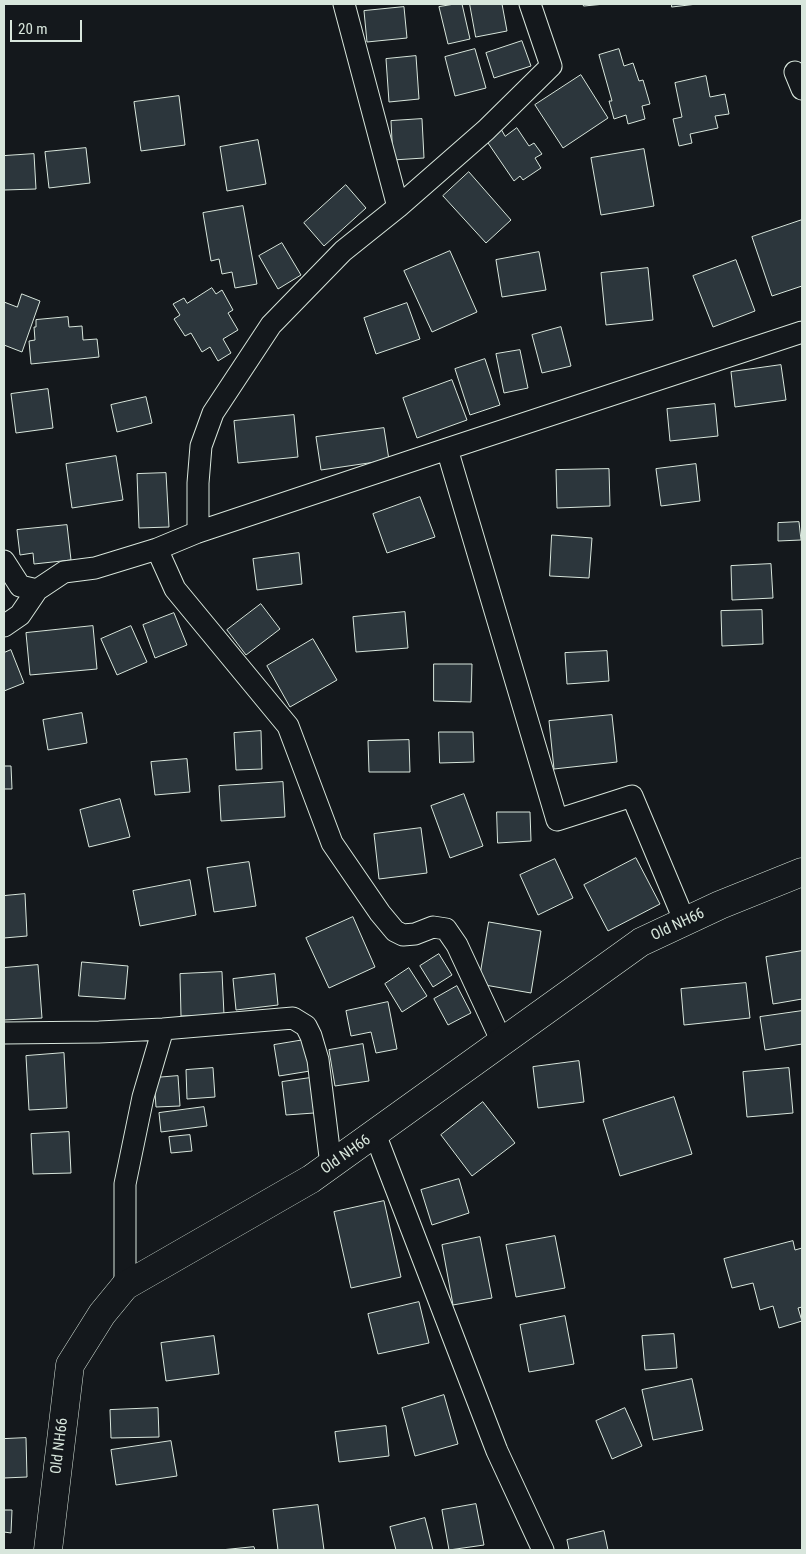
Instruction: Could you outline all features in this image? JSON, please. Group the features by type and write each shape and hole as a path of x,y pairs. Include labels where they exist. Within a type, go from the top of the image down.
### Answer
{"main road":[{"name":"Old NH66","path":"48,1550 70,1365 102,1314 125,1286 311,1179 641,942 720,905 802,873"}],"street":[{"path":"344,4 398,207"},
{"path":"198,532 198,483 201,446 213,413 271,325 343,251 398,207 486,130 551,66 530,4"},
{"path":"4,626 20,615 37,590 64,572 95,568 157,549 198,532 802,332"},
{"path":"447,449 557,820 632,796 685,922"},
{"path":"157,549 175,589 288,726 332,843 380,913 395,931 403,936 415,934 433,927 446,929 457,945 502,1042"},
{"path":"4,560 20,586 37,590"},
{"path":"4,1033 163,1029 293,1018 306,1026 318,1060 331,1165"},
{"path":"125,1286 125,1184 143,1097 163,1029"},
{"path":"375,1134 497,1451 543,1550"}],"building":[{"path":"462,4 470,39 448,44 439,7"},
{"path":"470,4 502,4 507,31 476,37"},
{"path":"583,4 605,4 584,6"},
{"path":"672,4 697,4 672,7"},
{"path":"404,7 407,38 367,42 364,11"},
{"path":"522,41 531,66 494,78 486,53"},
{"path":"475,49 486,88 455,96 445,57"},
{"path":"619,49 624,66 633,63 639,81 643,80 650,104 642,106 645,119 628,124 626,115 614,119 609,101 612,101 599,55"},
{"path":"416,56 419,99 389,102 386,59"},
{"path":"581,75 608,118 563,148 535,105"},
{"path":"706,76 710,97 725,94 729,114 715,116 718,128 690,134 692,143 679,146 673,119 682,117 675,83"},
{"path":"179,96 185,145 141,151 134,102"},
{"path":"422,119 424,158 393,160 391,121"},
{"path":"517,128 529,146 534,143 542,154 535,158 541,168 523,180 520,176 514,181 486,140 501,129 505,136"},
{"path":"258,140 266,184 227,191 220,147"},
{"path":"86,148 90,183 49,188 45,152"},
{"path":"644,149 654,206 601,215 591,158"},
{"path":"34,154 36,189 4,190 4,156"},
{"path":"469,172 511,220 486,243 443,196"},
{"path":"346,185 366,208 324,246 304,223"},
{"path":"243,206 257,284 235,288 232,272 222,274 219,259 211,261 203,213"},
{"path":"802,220 802,286 772,296 752,237"},
{"path":"282,243 301,275 278,289 259,256"},
{"path":"450,251 477,312 432,332 404,271"},
{"path":"539,252 546,290 502,297 496,260"},
{"path":"736,260 755,311 713,327 693,276"},
{"path":"648,268 653,320 606,325 601,273"},
{"path":"212,288 216,294 222,290 233,310 228,313 238,330 223,339 231,353 218,361 210,347 202,352 191,333 185,336 174,319 180,315 173,304 184,298 187,303"},
{"path":"22,294 40,301 22,352 4,345 4,302 17,307"},
{"path":"407,303 420,339 376,354 364,318"},
{"path":"68,317 69,327 82,326 83,340 97,339 99,357 31,364 29,341 35,340 34,327 36,327 36,320"},
{"path":"561,327 571,366 542,373 532,335"},
{"path":"520,350 528,388 504,393 496,354"},
{"path":"485,359 500,405 470,415 455,369"},
{"path":"781,365 786,400 735,407 731,372"},
{"path":"452,380 467,420 417,438 403,398"},
{"path":"48,389 53,428 16,433 11,394"},
{"path":"146,397 152,423 117,432 111,405"},
{"path":"715,404 718,436 670,441 667,409"},
{"path":"294,415 298,457 238,463 234,421"},
{"path":"384,428 389,460 321,470 316,437"},
{"path":"116,456 123,500 72,508 66,464"},
{"path":"696,464 700,501 661,506 656,469"},
{"path":"609,469 610,506 557,508 556,470"},
{"path":"166,473 169,527 139,528 137,474"},
{"path":"420,497 435,537 387,553 373,514"},
{"path":"799,522 801,540 778,541 778,523"},
{"path":"67,525 71,560 34,564 33,553 20,555 17,530"},
{"path":"552,535 592,538 589,578 550,576"},
{"path":"299,553 302,584 257,590 253,559"},
{"path":"771,564 773,598 732,600 731,566"},
{"path":"261,604 280,629 246,655 227,630"},
{"path":"762,610 763,644 722,646 721,611"},
{"path":"405,612 408,648 356,652 353,617"},
{"path":"174,613 187,645 155,658 143,625"},
{"path":"93,626 97,669 30,675 26,633"},
{"path":"131,626 147,662 117,675 101,639"},
{"path":"313,639 337,680 290,707 267,666"},
{"path":"11,650 24,683 4,691 4,653"},
{"path":"607,651 609,681 567,684 565,653"},
{"path":"434,664 472,664 471,702 434,701"},
{"path":"82,713 87,743 48,750 43,720"},
{"path":"612,715 617,762 554,769 549,721"},
{"path":"261,731 262,769 236,770 234,733"},
{"path":"439,732 473,732 474,762 440,763"},
{"path":"409,740 410,772 369,772 368,741"},
{"path":"187,759 190,792 155,795 151,762"},
{"path":"4,766 11,766 12,789 4,789"},
{"path":"283,782 285,817 221,821 219,786"},
{"path":"464,794 483,846 450,858 431,806"},
{"path":"120,799 130,837 89,847 80,810"},
{"path":"497,812 530,812 531,841 498,843"},
{"path":"421,828 427,873 379,879 374,834"},
{"path":"636,858 660,904 608,931 584,885"},
{"path":"555,859 573,898 538,915 520,875"},
{"path":"249,862 256,906 214,912 207,868"},
{"path":"190,880 196,915 140,926 133,891"},
{"path":"25,894 27,936 4,938 4,896"},
{"path":"353,917 375,967 329,988 306,938"},
{"path":"489,922 541,931 531,993 479,984"},
{"path":"802,951 802,999 773,1004 766,957"},
{"path":"439,954 452,975 433,987 420,966"},
{"path":"82,962 128,966 125,999 79,996"},
{"path":"38,965 42,1018 4,1020 4,968"},
{"path":"409,968 427,996 402,1012 385,984"},
{"path":"222,972 224,1015 181,1016 180,974"},
{"path":"275,974 278,1005 236,1010 233,979"},
{"path":"746,983 750,1018 684,1025 681,989"},
{"path":"457,986 471,1013 448,1025 434,999"},
{"path":"388,1002 397,1049 376,1053 371,1032 351,1036 346,1011"},
{"path":"802,1011 802,1044 765,1050 760,1017"},
{"path":"304,1040 310,1071 279,1076 274,1045"},
{"path":"363,1044 369,1081 335,1086 329,1050"},
{"path":"64,1053 67,1108 29,1110 26,1056"},
{"path":"579,1061 584,1102 538,1108 533,1067"},
{"path":"213,1068 215,1097 187,1099 186,1070"},
{"path":"789,1068 793,1113 747,1117 743,1072"},
{"path":"178,1076 180,1106 156,1107 154,1078"},
{"path":"310,1078 314,1113 286,1115 282,1082"},
{"path":"674,1097 692,1154 620,1176 603,1120"},
{"path":"483,1102 515,1143 472,1176 441,1135"},
{"path":"204,1107 207,1126 161,1132 159,1113"},
{"path":"69,1132 71,1173 33,1174 31,1134"},
{"path":"190,1135 192,1151 171,1153 169,1137"},
{"path":"459,1179 469,1213 432,1225 421,1190"},
{"path":"384,1201 401,1277 351,1288 334,1212"},
{"path":"555,1236 565,1288 516,1297 506,1245"},
{"path":"480,1237 492,1298 453,1305 442,1245"},
{"path":"793,1241 795,1250 802,1248 802,1307 798,1308 802,1321 779,1328 773,1306 760,1310 753,1283 732,1288 724,1259"},
{"path":"419,1302 429,1343 378,1354 368,1314"},
{"path":"565,1316 574,1364 529,1372 520,1325"},
{"path":"674,1334 677,1368 645,1370 642,1336"},
{"path":"214,1336 219,1374 166,1381 161,1343"},
{"path":"692,1379 703,1430 653,1440 642,1390"},
{"path":"444,1395 458,1444 415,1456 402,1408"},
{"path":"158,1408 159,1437 111,1438 110,1410"},
{"path":"625,1408 642,1446 612,1459 596,1421"},
{"path":"386,1426 389,1456 339,1462 335,1432"},
{"path":"26,1438 27,1477 4,1478 4,1439"},
{"path":"171,1441 177,1476 116,1485 111,1450"},
{"path":"476,1504 484,1545 449,1550 442,1510"},
{"path":"318,1505 324,1550 278,1550 273,1510"},
{"path":"4,1510 12,1510 11,1533 4,1532"},
{"path":"425,1518 433,1550 396,1550 390,1527"},
{"path":"604,1531 608,1550 569,1550 567,1540"},
{"path":"254,1547 255,1550 221,1550"}]}
